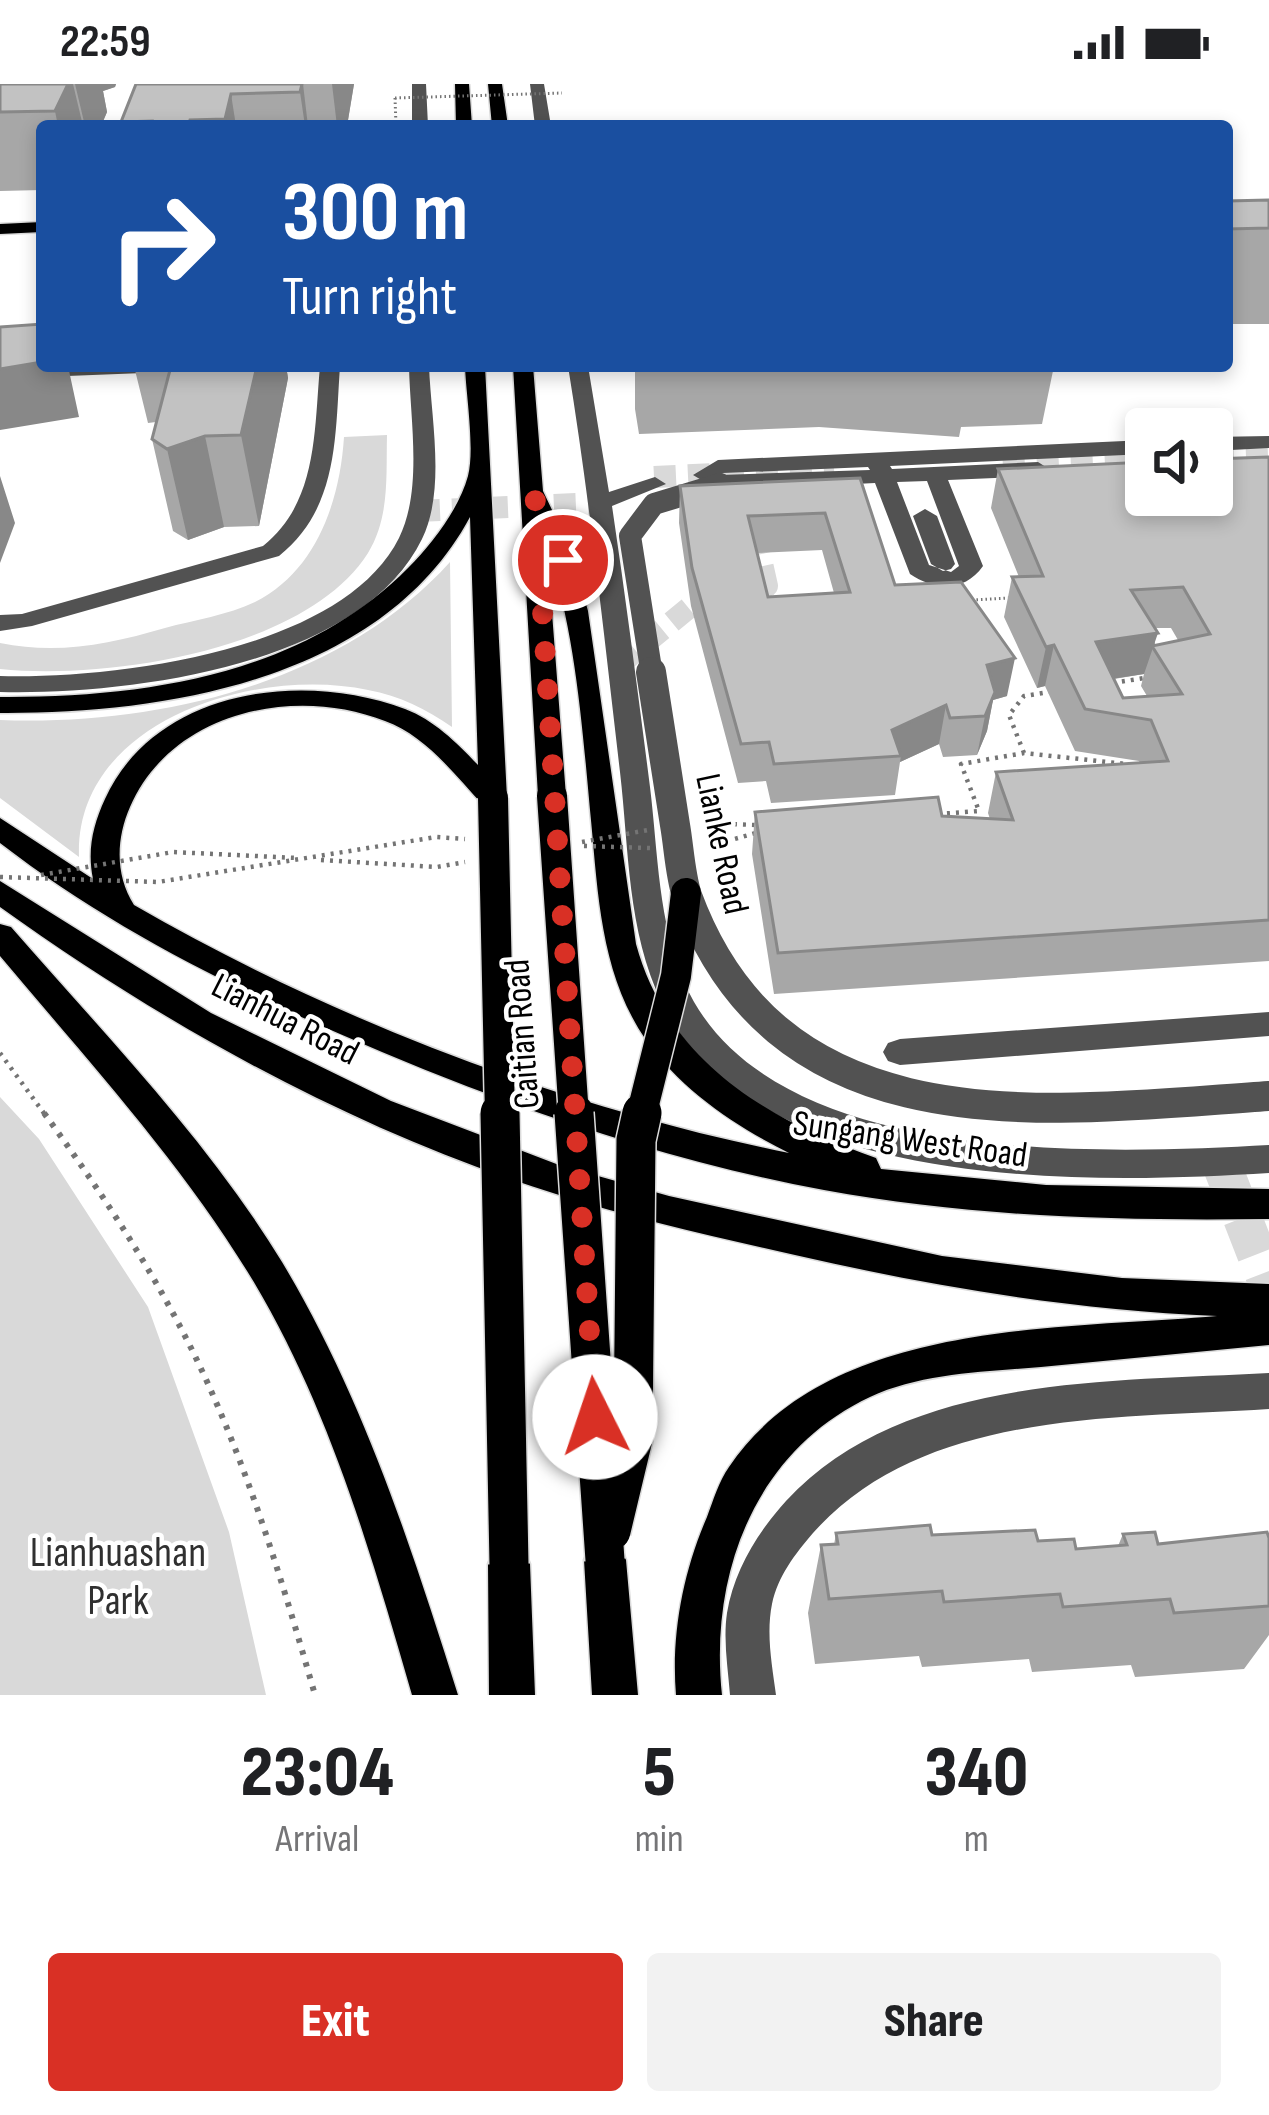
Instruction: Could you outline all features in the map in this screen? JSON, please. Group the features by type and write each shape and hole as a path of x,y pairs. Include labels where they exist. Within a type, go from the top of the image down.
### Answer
{"main road":[{"path":"462,84 464,120"},
{"path":"495,84 499,120"},
{"path":"0,229 36,227"},
{"name":"Caitian Road","path":"475,372 493,798 512,1695"},
{"name":"Caitian Road","path":"524,372 615,1695"},
{"path":"0,705 70,705 175,692 261,668 304,649 344,628 409,582 454,527 480,474"},
{"path":"535,496 557,531 577,619 596,727 616,922 624,960 647,1016 730,1102 768,1125 849,1164 956,1194"},
{"path":"129,920 105,869 108,826 118,796 156,744 216,713 302,699 335,699 383,710 422,728 493,798"},
{"name":"Lianhua Road","path":"0,827 129,920 420,1056 548,1100"},
{"name":"Lianhua Road","path":"13,885 98,962 200,1022 379,1111 555,1179 669,1211 942,1272 1122,1295 1269,1301"},
{"path":"604,1560 633,1439 636,1140 676,976 686,893"},
{"path":"0,935 205,1181 268,1271 350,1440 435,1695"},
{"name":"Sungang West Road","path":"548,1100 689,1144 824,1174 956,1194 1135,1204 1269,1204"},
{"path":"699,1695 695,1654 713,1552 742,1482 787,1430 860,1382 940,1359 1269,1328"}],"street":[{"path":"419,84 420,120"},
{"path":"537,84 542,120"},
{"path":"0,378 11,372 36,371"},
{"path":"0,623 22,621 271,551 285,543 313,501 329,372"},
{"path":"0,684 97,684 198,667 284,638 376,582 401,556 417,517 419,372"},
{"path":"579,372 653,924 676,1000 707,1042 767,1090 822,1120 888,1143 949,1154 1054,1162 1269,1160"},
{"path":"1233,443 1269,442"},
{"name":"Lianke Road","path":"884,478 1125,449"},
{"path":"1233,460 1269,459"},
{"name":"Lianke Road","path":"1125,465 720,484 652,503 637,517 630,536 686,893 704,946 725,984 772,1032 846,1075 900,1094 961,1105 1040,1108 1269,1096"},
{"path":"595,471 654,480 598,503"},
{"path":"935,474 943,564"},
{"path":"884,478 938,515 971,566 958,578 938,579 918,569 884,478"},
{"path":"900,1052 1269,1024"},
{"path":"753,1695 748,1619 771,1552 820,1493 856,1466 899,1443 996,1418 1057,1408 1269,1391"}],"path":[{"path":"393,120 395,98 562,93"},
{"path":"967,600 1013,598"},
{"path":"1111,683 1154,677"},
{"path":"1024,753 1009,715 1024,696 1067,690"},
{"path":"984,827 961,764 1024,753 1147,766"},
{"path":"934,814 979,811"},
{"path":"656,819 659,842"},
{"path":"691,822 758,829 696,850"},
{"path":"649,830 564,845 652,848"},
{"path":"0,879 13,885 158,882 436,837 479,840"},
{"path":"13,885 173,852 436,867 479,860"},
{"path":"0,1053 91,1181 172,1311 236,1457 289,1600 315,1695"}],"green space":[{"path":"387,435 385,496 375,539 339,587 299,614 252,636 147,663 94,669 0,669 0,643 63,648 104,643 255,602 294,572 321,532 337,485 344,437"},
{"path":"450,562 452,727 412,704 368,690 275,687 226,696 180,713 139,738 106,770 85,810 79,857 0,798 0,720 122,715 243,689 356,639 406,604"},
{"name":"Lianhuashan Park","path":"0,1097 39,1139 148,1307 229,1532 266,1695 0,1695"}],"building":[{"path":"0,84 68,84 55,111 0,112"},
{"path":"136,84 302,84 300,92 231,94 225,119 122,120"},
{"path":"1269,200 1269,228 1233,229 1233,201"},
{"path":"36,324 36,363 0,369 0,327"},
{"path":"169,372 256,372 241,435 205,436 167,449 152,439"},
{"path":"1269,457 1269,920 778,953 755,812 938,797 942,816 1013,820 996,772 1168,761 1151,720 1085,709 1054,645 1046,647 1012,577 1043,576 998,469 1125,463 1125,516 1233,516 1233,458","holes":["1183,587 1210,634 1152,646 1182,694 1123,698 1096,642 1158,633 1131,590"]},
{"path":"860,478 895,585 961,582 1015,658 987,665 995,692 985,716 950,718 946,705 892,730 901,756 774,764 769,742 741,744 692,568 680,486","holes":["825,513 850,592 768,597 748,516"]},
{"path":"930,1525 932,1535 1035,1530 1038,1541 1074,1539 1076,1549 1127,1545 1123,1534 1155,1532 1158,1544 1267,1532 1269,1606 1174,1613 1170,1599 1063,1607 1060,1594 944,1602 942,1591 829,1599 821,1545 838,1544 836,1533"}],"tunnel":[{"path":"1233,457 1269,456"},
{"path":"1003,468 1125,462"},
{"path":"654,477 834,468"},
{"path":"418,511 599,503"},
{"path":"619,665 691,606 767,586 751,514"},
{"path":"1221,1163 1269,1286"}],"route":[{"path":"563,560 557,531 535,496 595,1417"}]}
